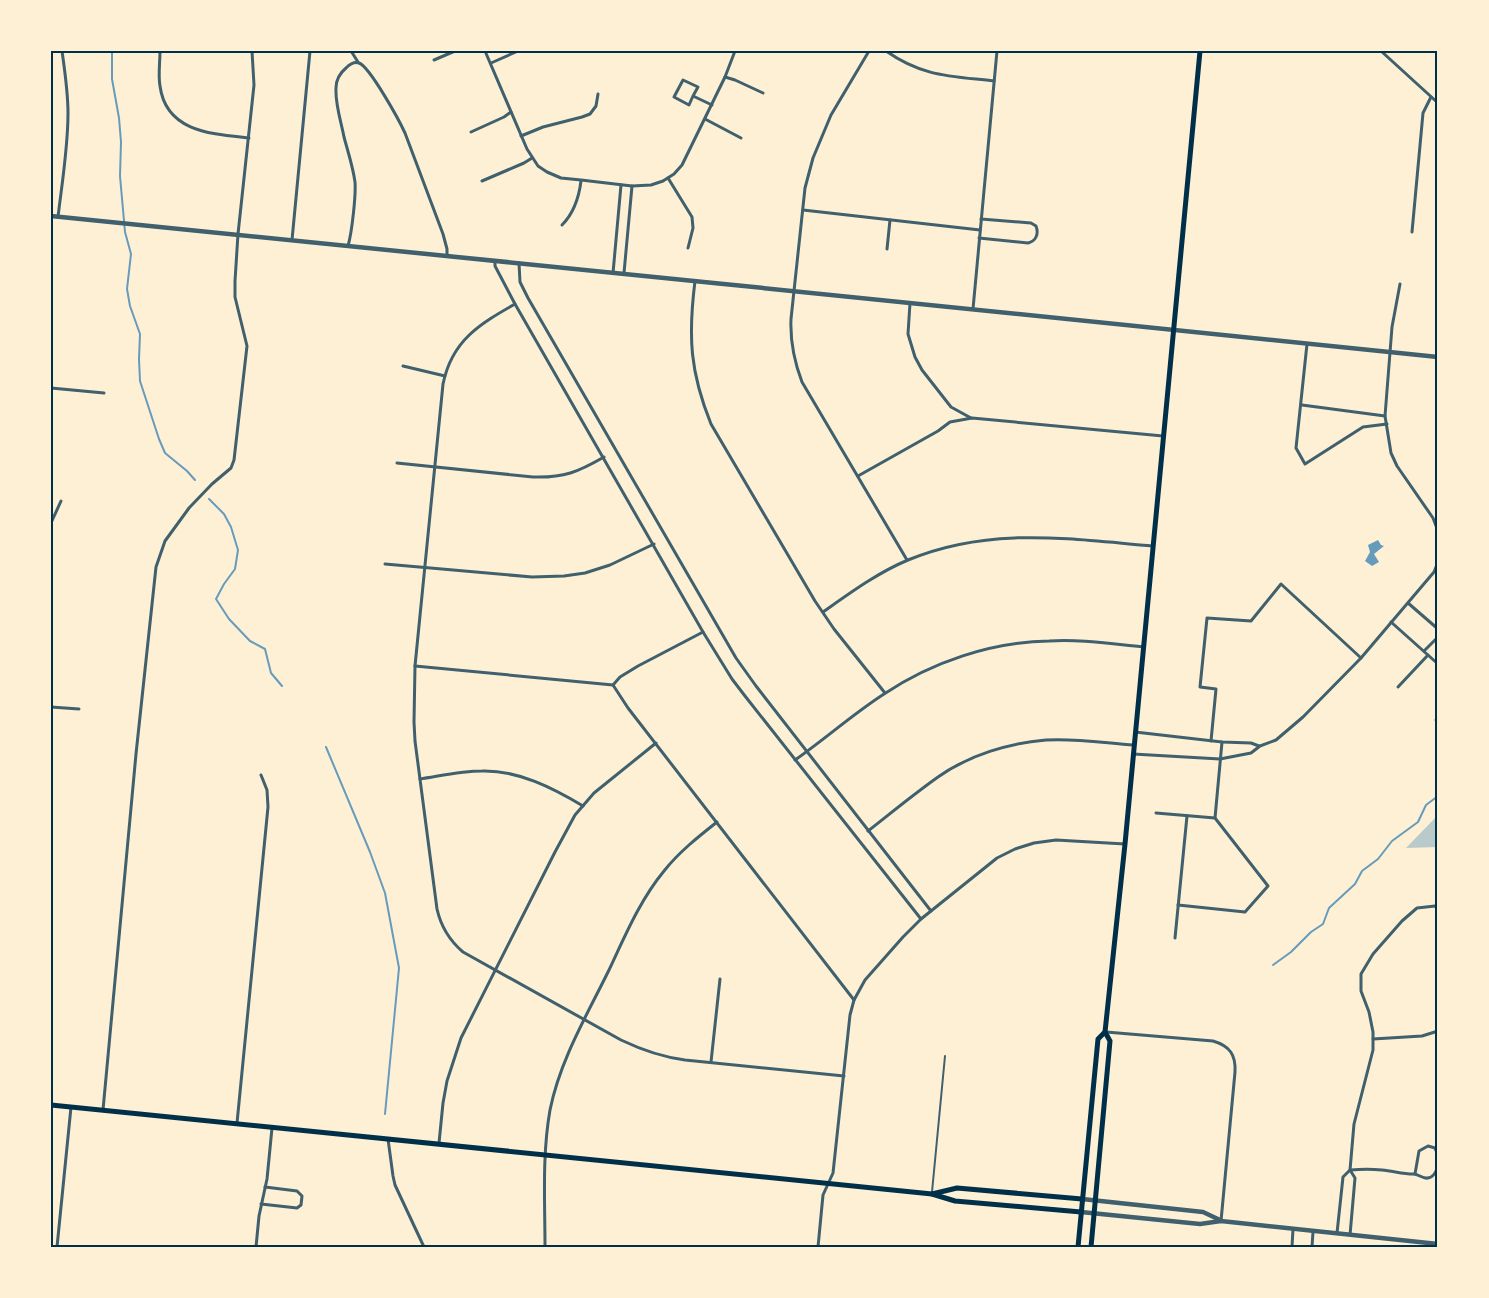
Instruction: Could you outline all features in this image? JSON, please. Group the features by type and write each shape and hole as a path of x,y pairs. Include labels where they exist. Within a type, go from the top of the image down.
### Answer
{"main road":[{"path":"1091,1247 1110,1041 1106,1032 1200,51"},
{"path":"1078,1247 1098,1039 1106,1032"},
{"path":"51,1105 932,1194 955,1200 1081,1212"},
{"path":"932,1194 957,1188 1082,1199"}],"street":[{"path":"58,217 68,114 62,51"},
{"path":"160,51 159,85 166,105 176,117 187,126 204,132 248,138"},
{"path":"103,1110 136,754 156,567 165,542 189,508 212,484 231,468 234,460 247,346 235,297 235,281 238,234 254,85 252,51"},
{"path":"292,240 310,51"},
{"path":"351,51 375,81 398,118 443,234 447,256"},
{"path":"434,60 455,51"},
{"path":"485,51 521,136 538,166 554,176 632,186 663,182 682,165 712,105 735,51"},
{"path":"490,63 518,51"},
{"path":"869,51 825,128 813,158 805,188 790,319 790,338 797,370 802,382 908,560"},
{"path":"886,51 915,68 937,75 994,81"},
{"path":"973,310 997,51"},
{"path":"1381,51 1438,103"},
{"path":"348,246 355,190 340,120 336,85 338,77 345,68 358,62"},
{"path":"725,77 763,94"},
{"path":"683,80 698,87 693,96 689,105 674,98 683,80"},
{"path":"521,136 543,127 590,114 596,106 598,94"},
{"path":"693,96 712,105"},
{"path":"1412,232 1424,113 1431,97"},
{"path":"471,132 504,118 511,112"},
{"path":"705,120 741,138"},
{"path":"482,182 532,158"},
{"path":"668,178 692,217 693,228 688,248"},
{"path":"562,225 578,200 581,180"},
{"path":"613,272 621,184"},
{"path":"624,273 632,186"},
{"path":"803,210 980,230"},
{"path":"51,216 1438,357"},
{"path":"979,238 1028,243 1036,238 1037,234 1036,226 1032,223 981,219"},
{"path":"887,249 890,220"},
{"path":"495,261 495,266 516,304 703,632 732,679 921,919"},
{"path":"519,263 520,282 528,298 725,639 756,686 932,911"},
{"path":"695,281 690,327 691,350 702,402 711,424 823,612 834,629 885,693"},
{"path":"1400,284 1392,327 1385,416 1391,453 1397,466 1433,518 1438,531"},
{"path":"516,304 486,321 471,333 455,353 445,376 416,666 414,722 420,779 442,925 450,940 463,952 621,1040 646,1051 668,1058 844,1076"},
{"path":"910,304 908,334 915,357 922,370 951,407 972,418"},
{"path":"1307,344 1302,406 1296,448 1305,464 1363,427 1387,424"},
{"path":"403,366 445,376"},
{"path":"51,388 104,393"},
{"path":"1302,406 1385,416"},
{"path":"858,476 950,422 972,418 1164,436"},
{"path":"397,463 549,478 579,471 604,458"},
{"path":"51,523 61,501"},
{"path":"823,612 857,588 908,560 936,550 965,543 1011,537 1045,537 1153,546"},
{"path":"385,564 532,577 564,576 585,573 610,565 654,544"},
{"path":"1133,754 1220,759 1251,753 1260,746 1276,740 1303,717 1361,658 1434,572 1438,562"},
{"path":"1211,741 1216,689 1200,687 1207,618 1251,621 1281,584 1361,658"},
{"path":"1408,603 1438,629"},
{"path":"1391,622 1438,664"},
{"path":"613,685 620,677 638,666 703,632"},
{"path":"1424,652 1438,637"},
{"path":"795,760 885,693 932,668 962,656 1024,642 1066,640 1144,647"},
{"path":"1398,687 1428,655"},
{"path":"416,666 613,685"},
{"path":"613,685 628,708 854,1000"},
{"path":"51,707 79,710"},
{"path":"1136,732 1211,741 1251,743 1260,746"},
{"path":"868,831 939,776 993,751 1014,745 1047,740 1072,740 1134,746"},
{"path":"1178,905 1245,912 1268,886 1215,818 1222,742"},
{"path":"439,1143 443,1103 455,1056 465,1031 555,852 576,816 594,793 656,744"},
{"path":"420,779 482,771 513,774 533,781 583,806"},
{"path":"237,1123 268,807 267,790 262,775"},
{"path":"1156,813 1215,818"},
{"path":"1175,938 1186,816"},
{"path":"545,1247 548,1127 554,1093 566,1059 584,1019 654,884 678,855 717,822"},
{"path":"818,1247 823,1195 833,1174 850,1015 854,1000 865,980 921,919 997,858 1015,848 1056,840 1125,844"},
{"path":"1350,1235 1355,1178 1350,1170 1354,1124 1373,1039 1369,1012 1360,991 1361,974 1374,954 1402,921 1417,908 1438,907"},
{"path":"711,1062 720,979"},
{"path":"1373,1039 1422,1036 1438,1031"},
{"path":"1106,1032 1202,1039 1221,1043 1233,1055 1235,1063 1221,1221"},
{"path":"58,1247 71,1107"},
{"path":"256,1247 272,1127"},
{"path":"388,1138 392,1176 424,1247"},
{"path":"1337,1234 1343,1177 1350,1170 1369,1169 1416,1174 1424,1178 1431,1177 1436,1171 1438,1154 1435,1148 1428,1146 1419,1152 1416,1174"},
{"path":"261,1204 297,1208 301,1204 302,1196 297,1191 265,1187"},
{"path":"1082,1199 1203,1212 1221,1221"},
{"path":"1081,1212 1200,1224 1221,1221 1438,1244"},
{"path":"1292,1247 1294,1230"},
{"path":"1312,1247 1313,1232"}],"lane":[{"path":"932,1194 945,1056"}],"shaded area":[{"path":"1438,816 1438,847 1406,848 1436,817"}],"water":[{"path":"1378,540 1384,546 1374,554 1379,562 1372,566 1365,561 1370,552 1368,545"}],"waterway":[{"path":"112,51 112,79 121,142 120,176 125,232 131,254 127,289 130,306 140,334 140,381 165,453 195,480"},
{"path":"209,499 224,514 231,527 238,550 235,569 216,599 229,619 250,641 265,649 271,673 282,686"},
{"path":"326,747 385,893 399,968 385,1114"},
{"path":"1273,965 1323,924 1329,908 1355,884 1362,871 1378,859 1392,841 1418,822 1426,805 1438,796"}]}
